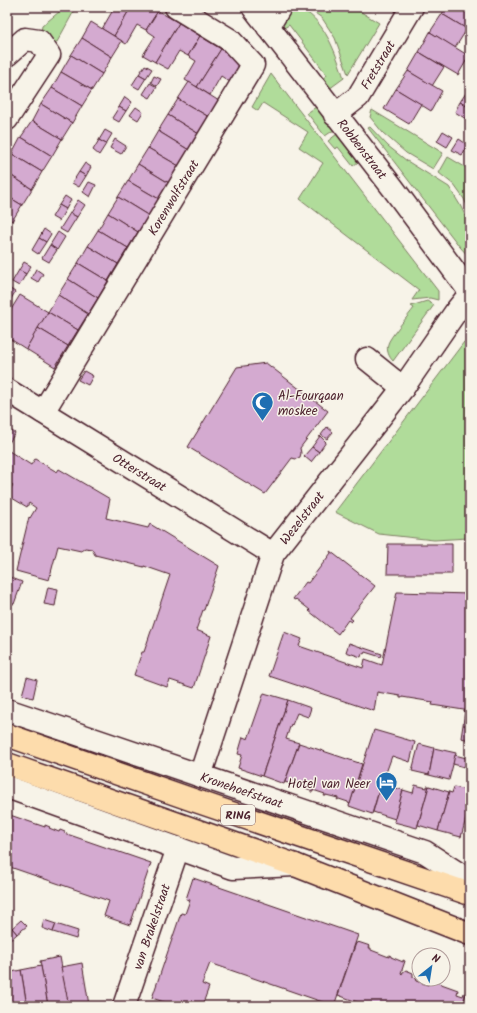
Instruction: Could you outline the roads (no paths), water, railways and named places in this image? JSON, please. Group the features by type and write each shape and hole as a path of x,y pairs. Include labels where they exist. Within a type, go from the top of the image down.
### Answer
{"main road":[{"name":"Kronehoefstraat","path":"7,734 193,800 470,894"},
{"name":"RING","path":"7,764 295,865 470,934"}],"street":[{"name":"Korenwolfstraat","path":"43,412 253,65 230,40 176,7"},
{"name":"Robbenstraat","path":"253,7 393,188 470,293"},
{"path":"268,27 280,7"},
{"name":"Fretstraat","path":"335,114 358,97 412,7"},
{"path":"7,55 25,39 39,41 49,55 7,119"},
{"name":"Wezelstraat","path":"200,776 273,554 403,388 470,293"},
{"path":"367,360 403,388"},
{"name":"Otterstraat","path":"7,390 273,554"},
{"name":"Kronehoefstraat","path":"7,710 425,852 470,881"},
{"path":"7,787 233,868 295,865"},
{"name":"van Brakelstraat","path":"124,1006 178,848"}],"place":[{"name":"Al-Fourqaan moskee","path":"262,422"},
{"name":"Hotel van Neer","path":"386,802"}]}
